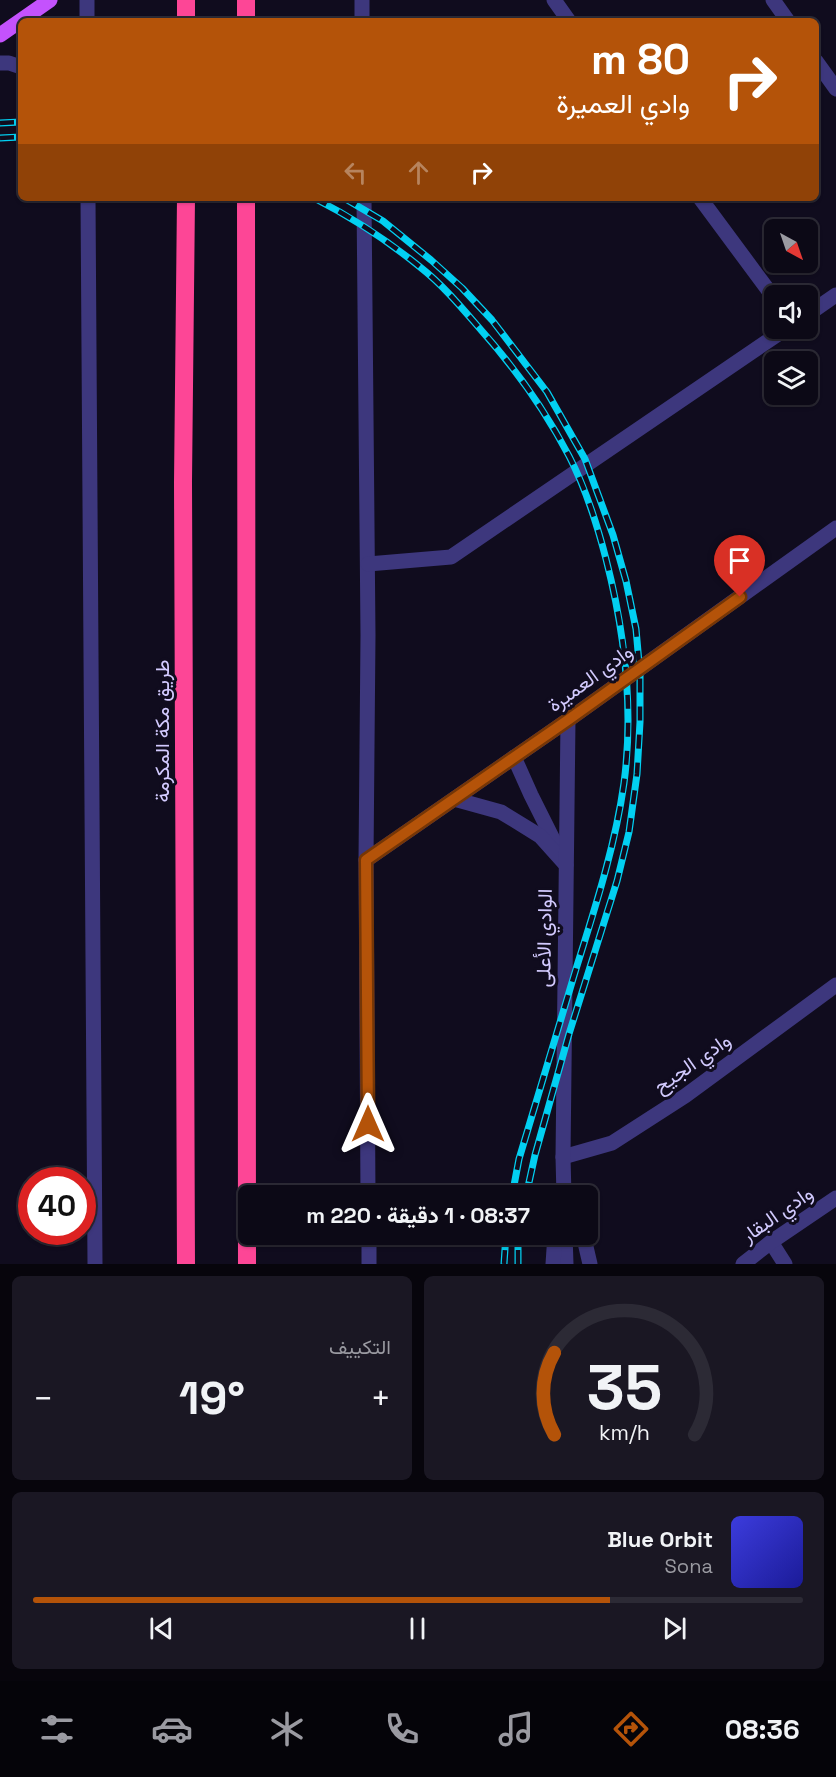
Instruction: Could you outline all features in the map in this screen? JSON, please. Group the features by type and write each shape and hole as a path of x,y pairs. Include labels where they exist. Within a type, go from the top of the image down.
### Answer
{"highway":[{"path":"186,0 186,18"},
{"path":"246,0 246,18"},
{"name":"طريق مكة المكرمة","path":"186,201 183,482 186,1261"},
{"path":"246,201 248,1264"}],"main road":[{"path":"24,18 50,0"},
{"path":"0,35 18,22"}],"street":[{"path":"87,0 87,18"},
{"path":"362,0 362,18"},
{"path":"554,0 567,18"},
{"path":"773,0 786,18"},
{"path":"0,63 18,66"},
{"path":"819,65 836,89"},
{"path":"88,201 95,1264"},
{"path":"364,201 368,564 366,860 368,1185"},
{"path":"702,201 764,285"},
{"path":"818,307 836,295"},
{"path":"368,564 451,558 771,339"},
{"name":"وادي العميرة","path":"366,860 568,720 836,528"},
{"name":"الوادي الأعلى","path":"564,1185 568,720"},
{"path":"514,758 566,865"},
{"path":"454,799 501,812 540,836 566,865"},
{"name":"وادي الجيح","path":"563,1156 612,1143 685,1096 836,985"},
{"path":"560,1185 563,1156"},
{"name":"الوادي الأعلى","path":"563,1156 570,1185"},
{"name":"وادي البقار","path":"743,1264 836,1198"},
{"path":"771,1242 784,1264"},
{"path":"369,1245 369,1264"},
{"path":"372,1245 379,1264"},
{"path":"553,1264 554,1245"},
{"path":"565,1245 566,1264"},
{"path":"586,1245 590,1264"}],"railway":[{"path":"0,123 18,122"},
{"path":"0,138 18,137"},
{"path":"320,201 395,248 428,274 494,344 517,374 550,422 581,481 603,546 613,587 623,642 628,698 624,783 610,854 519,1159 514,1185"},
{"path":"349,201 383,221 462,288 492,320 547,392 585,459 613,535 636,629 640,674 640,722 637,774 629,832 617,881 569,1034 528,1185"},
{"path":"504,1264 505,1245"},
{"path":"518,1245 518,1264"}],"route":[{"path":"368,1124 366,860 740,597"}]}
